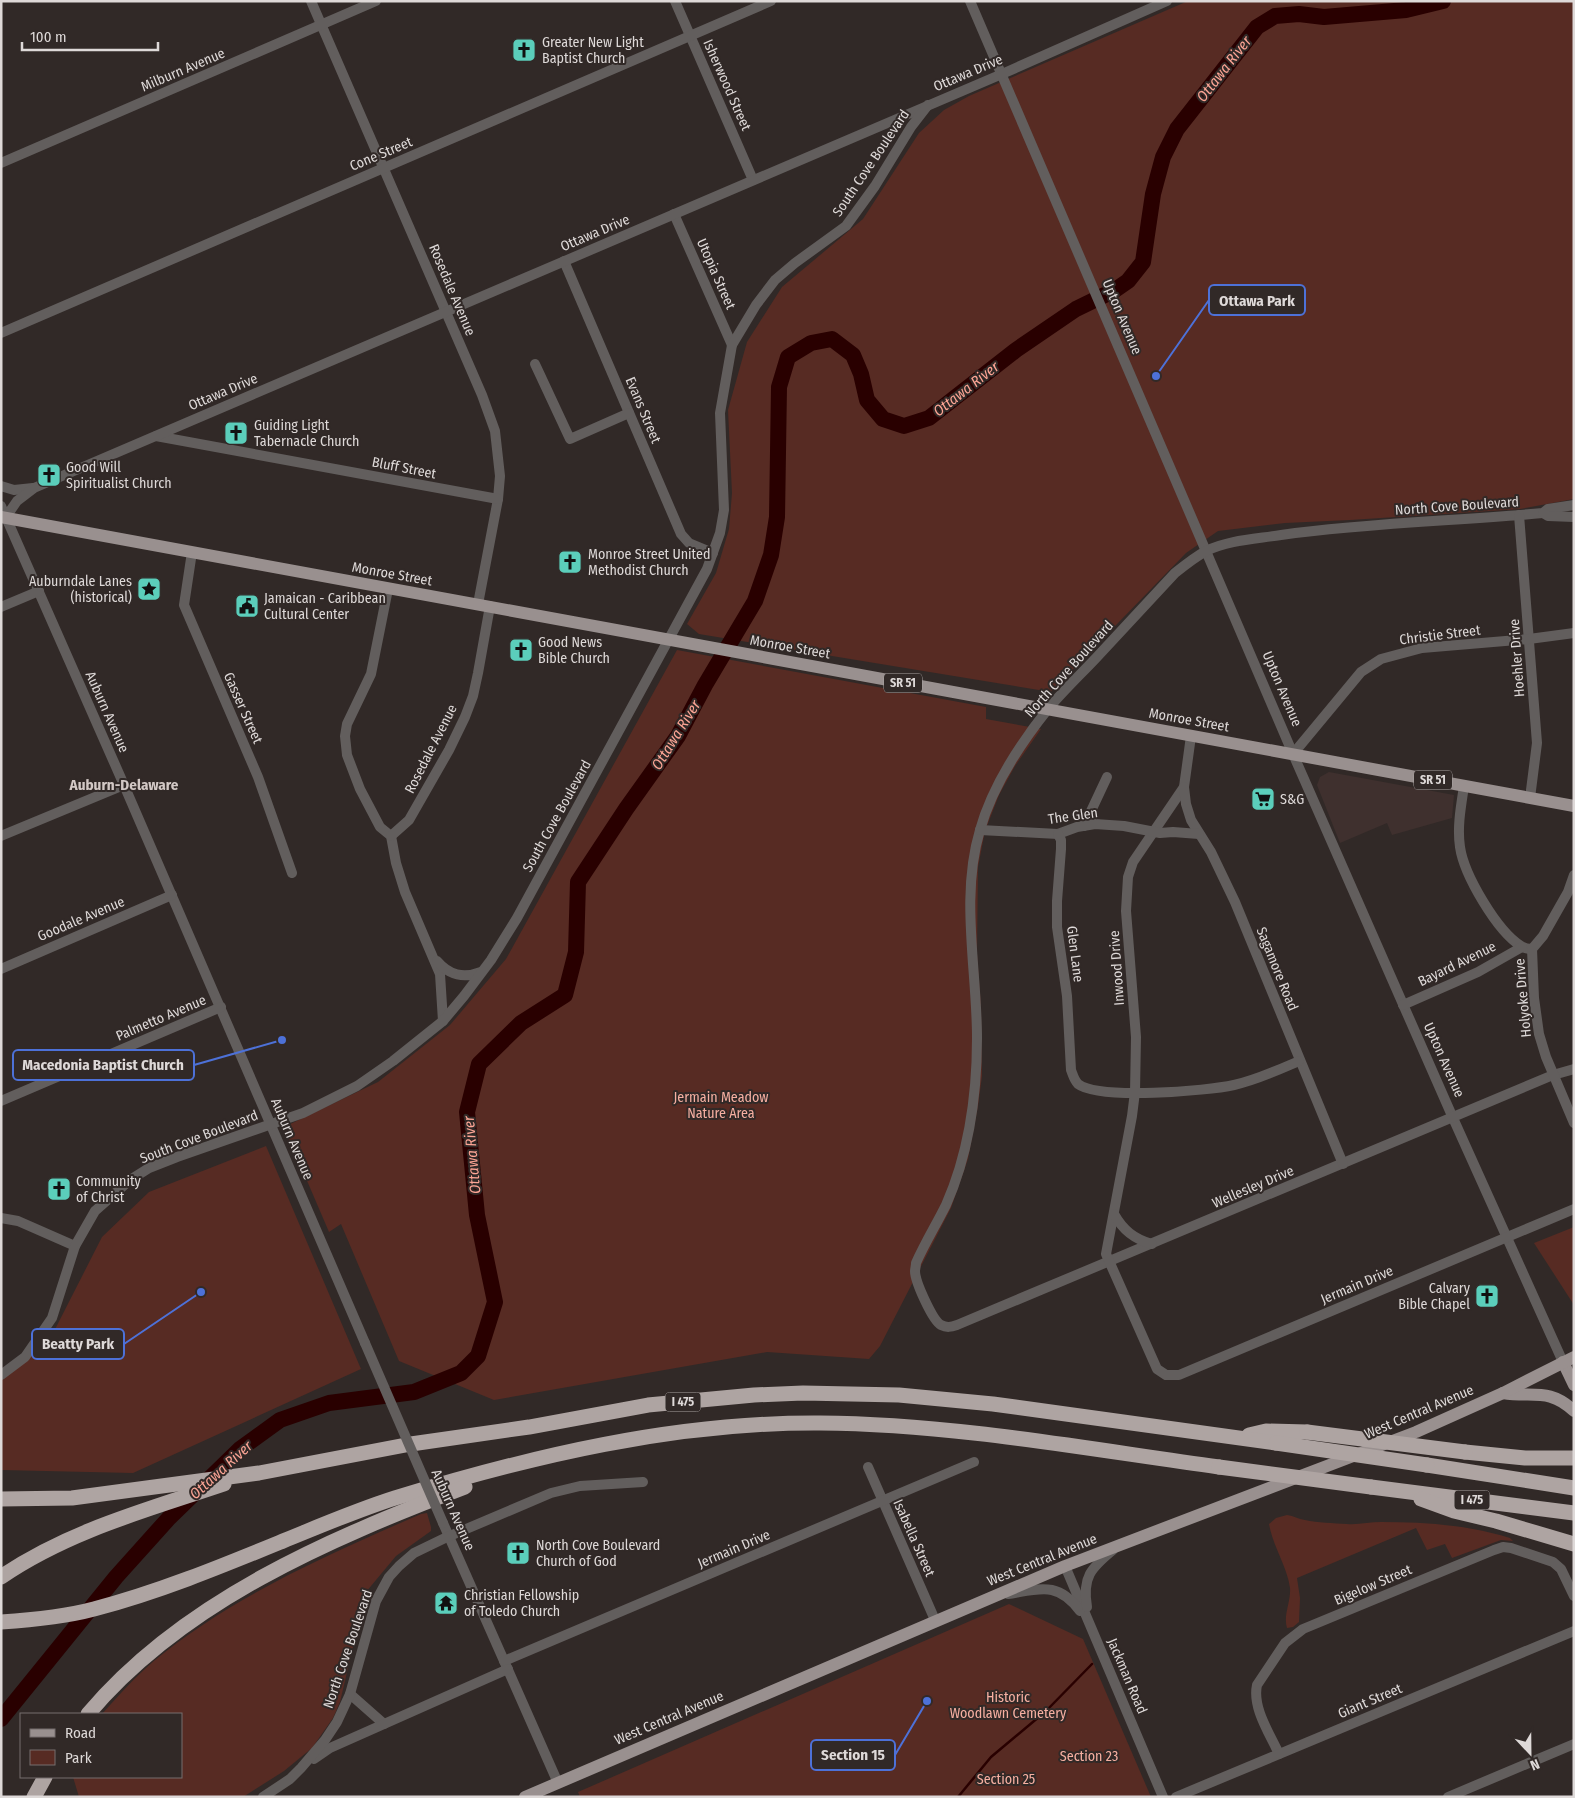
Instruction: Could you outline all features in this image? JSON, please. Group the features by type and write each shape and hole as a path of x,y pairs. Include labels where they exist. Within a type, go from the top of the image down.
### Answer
{"highway":[{"name":"I 475","path":"265,1472 411,1444 529,1427 648,1406 803,1392 899,1395 958,1400 1242,1437 1574,1488"},
{"name":"I 475","path":"541,1458 584,1448 671,1433 749,1425 818,1423 948,1430 1574,1513"},
{"path":"1242,1437 1266,1431 1307,1432 1466,1452 1533,1458 1573,1458"},
{"path":"1,1622 32,1620 93,1610 222,1566 392,1499 541,1458"},
{"path":"89,1713 133,1666 180,1630 228,1597 281,1567 340,1538 541,1458"},
{"path":"1,1499 72,1498 265,1472"},
{"path":"1,1577 22,1563 87,1530 265,1472"},
{"path":"1396,1490 1454,1511 1574,1544"},
{"path":"34,1797 44,1778"}],"main road":[{"name":"Monroe Street","path":"3,513 192,552 388,589 484,605 1574,806"},
{"name":"Upton Avenue","path":"1569,1360 1574,1385"},
{"name":"West Central Avenue","path":"525,1797 1065,1566 1416,1432 1503,1393 1569,1360"},
{"path":"1503,1393 1547,1395 1563,1402 1574,1411"}],"street":[{"name":"Rosedale Avenue","path":"312,1 482,395 494,432 500,476 484,605 478,673 473,696 449,750 409,820 391,836"},
{"name":"Milburn Avenue","path":"1,163 376,1"},
{"name":"Isherwood Street","path":"675,1 753,180"},
{"name":"Cone Street","path":"1,333 771,1"},
{"name":"Upton Avenue","path":"970,1 1293,754 1403,1005 1506,1238 1569,1360"},
{"name":"Ottawa Drive","path":"3,513 34,488 1002,74 1167,1"},
{"name":"South Cove Boulevard","path":"1,1375 25,1357 52,1318 74,1246 95,1212 130,1180 149,1168 303,1114 357,1086 393,1061 443,1020 491,960 676,641 713,553 720,532 724,510 720,413 732,345 756,305 775,280 846,226 875,186 911,127 928,105"},
{"name":"Utopia Street","path":"674,214 732,345"},
{"name":"Evans Street","path":"564,261 681,534 689,542 713,553"},
{"path":"535,364 570,439 629,413"},
{"name":"Bluff Street","path":"156,436 498,499"},
{"name":"Ottawa Drive","path":"1,486 14,490 34,488"},
{"name":"North Cove Boulevard","path":"942,1326 935,1320 915,1272 916,1263 946,1204 963,1157 973,1105 977,1036 972,955 972,866 980,830 994,793 1010,763 1048,709 1175,573 1192,559 1207,551 1246,540 1323,529 1543,513 1548,509 1574,506"},
{"name":"Auburn Avenue","path":"3,513 124,785 443,1523 558,1783"},
{"name":"North Cove Boulevard","path":"1543,513 1548,516 1574,517"},
{"name":"Hoehler Drive","path":"1519,515 1537,743 1530,798"},
{"name":"Gasser Street","path":"192,552 184,605 258,777 292,873"},
{"path":"388,589 371,674 347,724 345,736 347,755 360,789 380,827 391,836 396,863 405,892 440,974 443,1020"},
{"path":"1,607 39,591"},
{"name":"Christie Street","path":"1293,754 1361,672 1381,659 1422,648 1529,639 1574,633"},
{"name":"Inwood Drive","path":"1154,1364 1106,1254 1135,1092 1136,1038 1126,894 1128,877 1133,862 1184,787 1191,736"},
{"path":"1084,826 1107,778"},
{"path":"1,836 124,785"},
{"path":"1464,786 1459,823 1463,861 1481,898 1510,936 1528,948"},
{"name":"Sagamore Road","path":"1184,787 1186,804 1191,820 1211,852 1235,902 1343,1164"},
{"name":"The Glen","path":"980,830 1058,834 1076,827 1095,824 1124,826 1154,832 1199,834"},
{"name":"Glen Lane","path":"1058,834 1062,850 1057,901 1057,927 1067,996 1071,1070 1078,1084 1088,1088 1108,1092 1135,1092"},
{"name":"Holyoke Drive","path":"1574,875 1568,892 1543,936 1528,948 1539,1034 1553,1075 1574,1123"},
{"name":"Goodale Avenue","path":"1,969 172,895"},
{"name":"Bayard Avenue","path":"1403,1005 1528,948"},
{"path":"434,958 443,969 451,974 472,976 482,972"},
{"name":"Palmetto Avenue","path":"1,1101 221,1007"},
{"path":"1135,1092 1200,1091 1235,1085 1266,1076 1299,1061"},
{"name":"Wellesley Drive","path":"942,1326 957,1325 1553,1075 1574,1068"},
{"path":"1,1209 18,1221 74,1246"},
{"name":"Jermain Drive","path":"1154,1364 1161,1373 1172,1376 1179,1375 1574,1209"},
{"path":"1114,1214 1120,1226 1130,1234 1138,1240 1152,1244"},
{"path":"1,1218 18,1221"},
{"name":"Jermain Drive","path":"301,1768 330,1748 506,1665 974,1462"},
{"name":"Isabella Street","path":"868,1467 935,1620"},
{"name":"North Cove Boulevard","path":"263,1797 301,1768 325,1740 337,1722 350,1694 376,1601 389,1577 414,1554 551,1493 580,1486 643,1482"},
{"path":"1090,1626 1085,1596 1086,1582 1095,1565 1118,1545"},
{"name":"Bigelow Street","path":"1279,1754 1258,1706 1257,1685 1285,1643 1304,1629 1504,1547 1553,1562 1561,1568 1574,1596"},
{"name":"Jackman Road","path":"1065,1566 1163,1797"},
{"path":"992,1596 1049,1588 1058,1590 1074,1602 1090,1626"},
{"name":"Giant Street","path":"1176,1797 1574,1631"},
{"path":"350,1694 384,1724"},
{"path":"1448,1797 1574,1744"}],"shaded area":[{"path":"1329,772 1454,795 1452,818 1392,835 1387,823 1340,843 1317,785 1320,777"}],"green space":[{"path":"1188,1 1574,1 1574,499 1520,509 1285,523 1218,531 1186,553 1051,692 699,634 687,624 716,573 729,529 732,493 728,410 747,342 782,287 863,219 919,133 944,110 969,96"},
{"name":"Jermain Meadow Nature Area","path":"677,650 986,707 986,719 1041,729 1015,766 999,795 985,831 978,867 977,954 981,1006 982,1076 968,1159 951,1208 880,1346 869,1359 767,1352 494,1400 399,1361 341,1224 329,1232 284,1127 378,1082 450,1025 506,959"},
{"path":"266,1146 361,1369 133,1473 1,1470 1,1375 46,1347 102,1237 149,1192"},
{"path":"1574,1227 1574,1305 1534,1243"},
{"path":"427,1513 431,1531 396,1556 366,1592 340,1702 333,1718 312,1748 284,1771 243,1797 79,1797 73,1778 182,1778 182,1713 103,1713 134,1679 155,1660 185,1637 249,1596 317,1561"},
{"path":"1287,1515 1303,1520 1326,1523 1397,1522 1446,1525 1479,1530 1510,1538 1513,1541 1501,1540 1452,1558 1445,1544 1427,1550 1416,1528 1297,1578 1300,1598 1299,1622 1293,1627 1287,1628 1286,1618 1290,1588 1269,1524 1276,1518"},
{"name":"Historic Woodlawn Cemetery","path":"1009,1604 1083,1639 1151,1797 580,1797 578,1792"}],"waterway":[{"name":"Ottawa River","path":"1,1719 116,1577 169,1518 240,1449 280,1420 329,1403 414,1392 461,1373 478,1356 495,1302 477,1215 467,1112 479,1064 521,1023 565,995 576,952 578,882 626,809 678,736 705,685 755,601 771,555 777,517 779,387 788,357 811,343 832,339 853,355 861,374 867,400 883,419 904,426 929,418 1016,350 1076,309 1115,290 1128,281 1143,262 1153,194 1163,157 1177,129 1257,27 1275,16 1299,14 1324,17 1406,10 1443,1"},
{"path":"958,1797 991,1757 1046,1711 1092,1664"}],"place":[{"name":"Greater New Light Baptist Church","path":"524,50"},
{"name":"Ottawa Park","path":"1156,376"},
{"name":"Guiding Light Tabernacle Church","path":"236,433"},
{"name":"Good Will Spiritualist Church","path":"49,475"},
{"name":"Monroe Street United Methodist Church","path":"570,562"},
{"name":"Auburndale Lanes (historical)","path":"149,589"},
{"name":"Jamaican - Caribbean Cultural Center","path":"247,606"},
{"name":"Good News Bible Church","path":"521,650"},
{"name":"S&G","path":"1263,799"},
{"name":"Macedonia Baptist Church","path":"282,1040"},
{"name":"Community of Christ","path":"59,1189"},
{"name":"Beatty Park","path":"201,1292"},
{"name":"Calvary Bible Chapel","path":"1487,1296"},
{"name":"North Cove Boulevard Church of God","path":"518,1553"},
{"name":"Christian Fellowship of Toledo Church","path":"446,1603"},
{"name":"Section 15","path":"927,1701"}],"district":[{"name":"Auburn-Delaware","path":"124,785"}],"park label":[{"name":"Section 23","path":"1089,1756"},
{"name":"Section 25","path":"1006,1779"}]}
